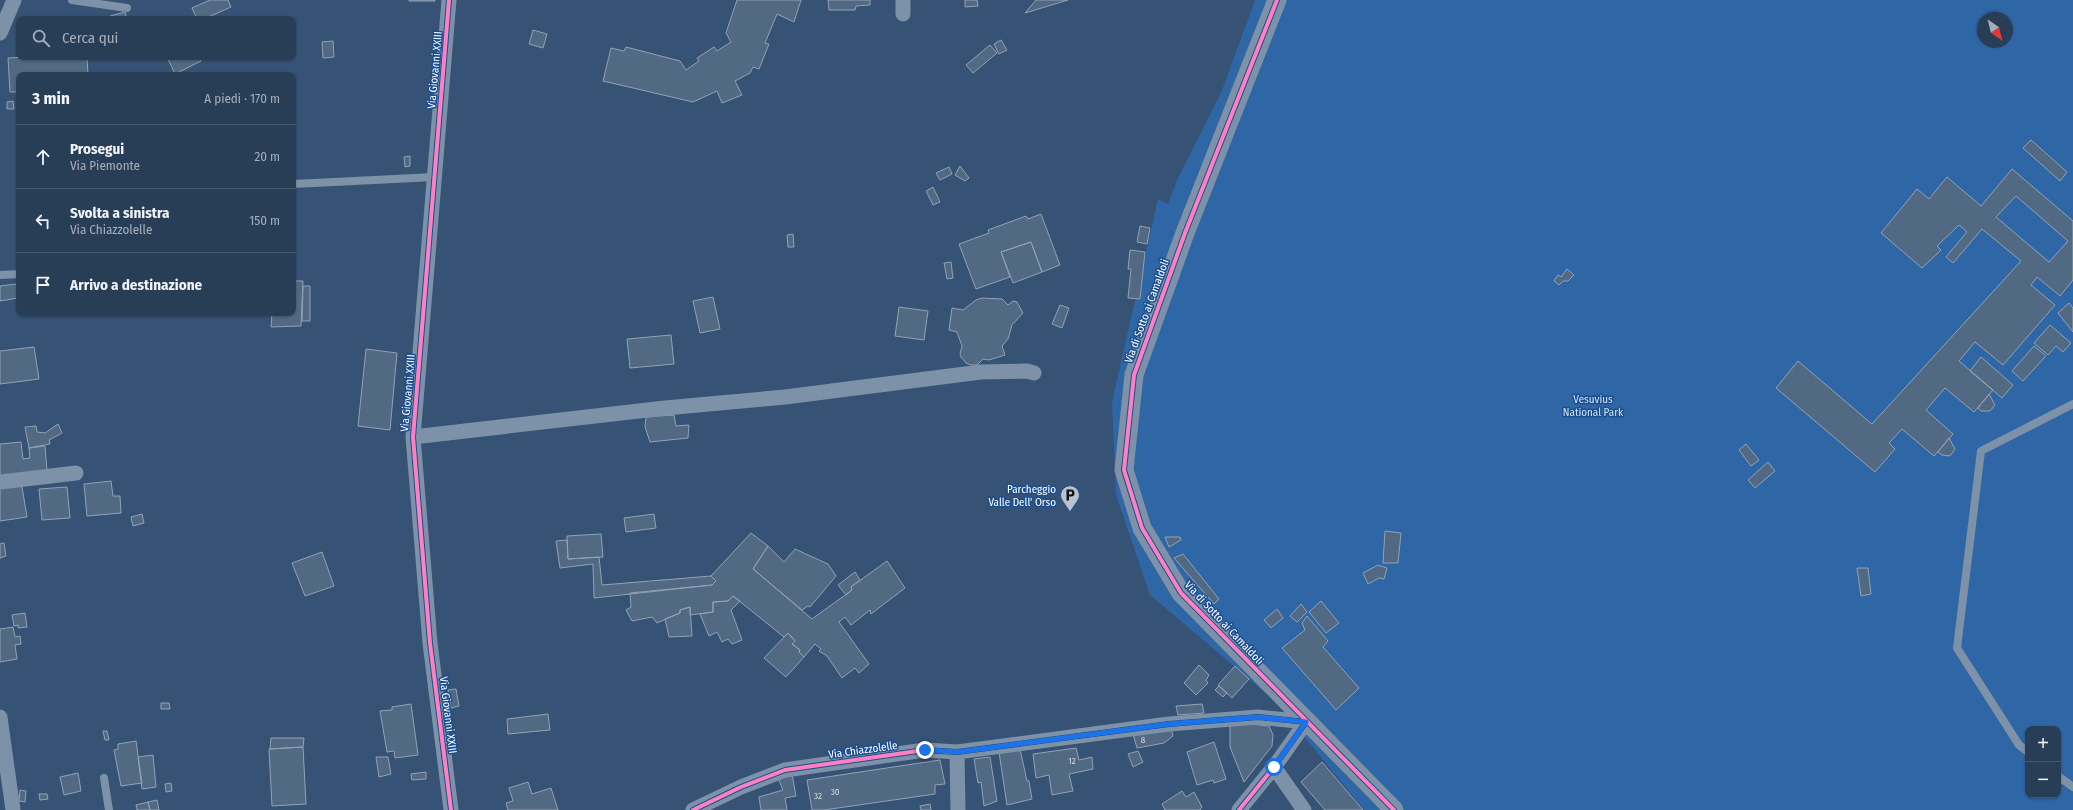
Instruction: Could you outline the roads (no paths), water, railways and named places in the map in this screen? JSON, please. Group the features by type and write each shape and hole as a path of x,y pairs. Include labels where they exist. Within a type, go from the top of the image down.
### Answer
{"street":[{"path":"0,33 14,0"},
{"name":"Via Giovanni XXIII","path":"449,0 413,437 430,643 451,810"},
{"name":"Via di Sotto ai Camaldoli","path":"1277,0 1185,233 1134,375 1124,470 1142,528 1181,593 1394,810"},
{"path":"413,437 665,408 785,397 981,372 1027,371 1034,373"},
{"path":"0,482 76,473"},
{"path":"0,717 13,810"},
{"name":"Via Chiazzolelle","path":"693,810 741,787 785,770 925,750 958,752 1169,724 1258,717 1306,722"},
{"path":"1239,810 1274,767 1306,722"},
{"path":"958,752 958,810"},
{"path":"1274,767 1304,810"}],"lane":[{"path":"72,0 127,8"},
{"path":"296,184 435,177"},
{"path":"0,275 16,274"},
{"path":"2025,750 2019,745 1957,648 1982,451 2073,404"},
{"path":"104,778 109,810"},
{"path":"2061,778 2073,787"}],"place":[{"name":"Parcheggio Valle Dell' Orso","path":"1070,512"}],"park label":[{"name":"Vesuvius National Park","path":"1593,405"}]}
